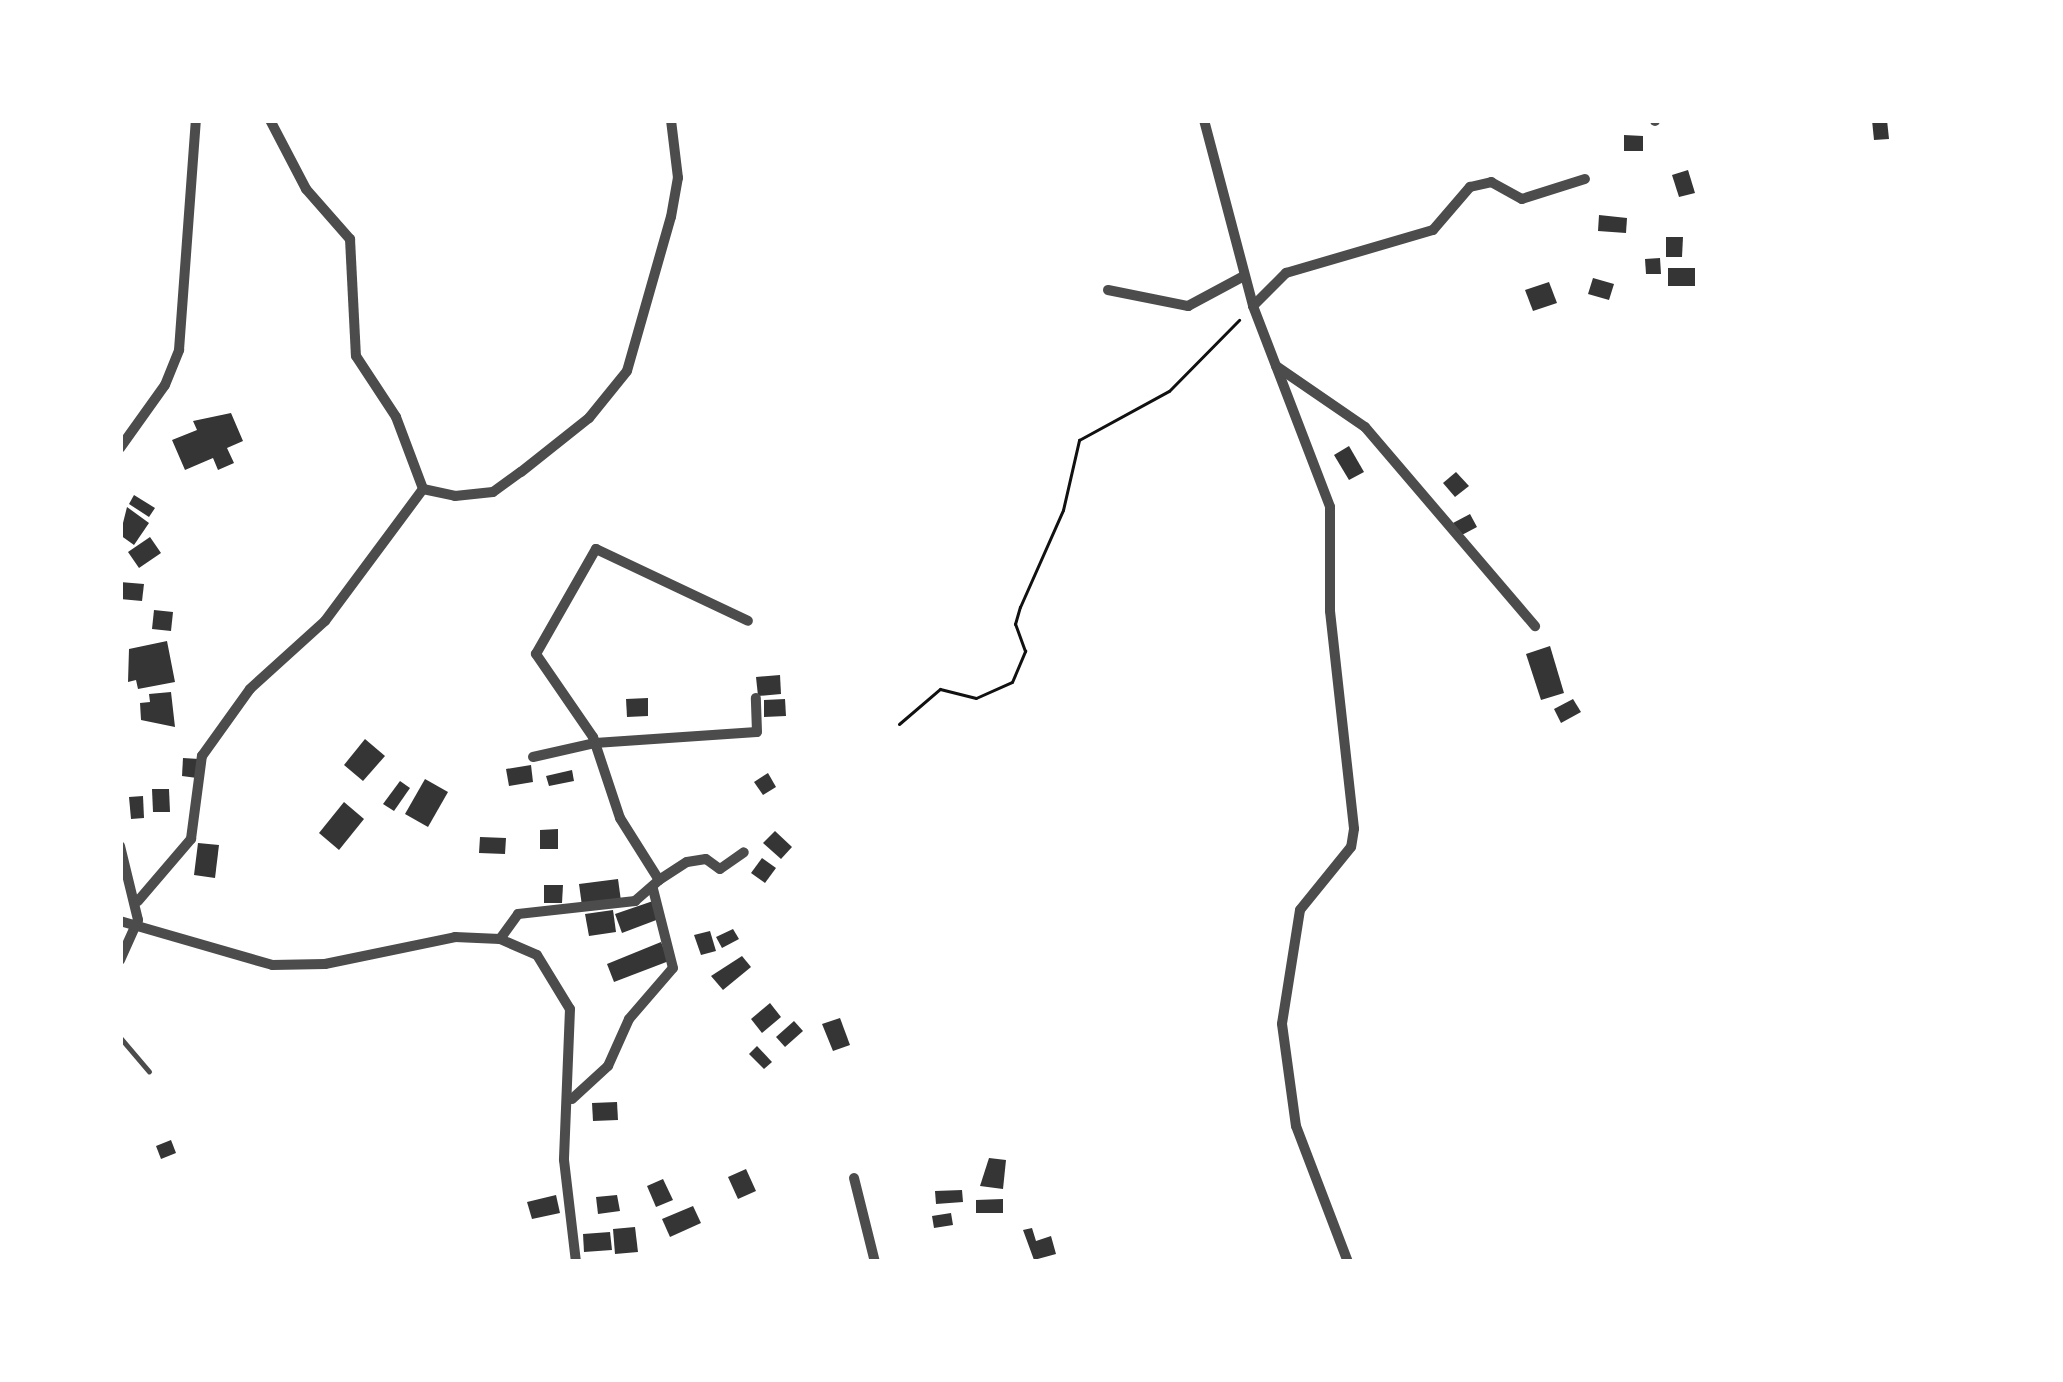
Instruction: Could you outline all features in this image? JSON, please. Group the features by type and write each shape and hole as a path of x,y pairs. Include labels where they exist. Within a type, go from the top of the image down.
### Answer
{"street":[{"path":"120,448 165,385 179,350 196,120"},
{"path":"270,120 305,189 350,239 356,356 395,416 423,489"},
{"path":"423,489 493,493 589,418 627,371 678,178 671,120"},
{"path":"1204,120 1253,306 1330,507 1330,611 1354,829 1352,847 1300,910 1285,988 1282,1063 1296,1126 1348,1262"},
{"path":"1253,306 1286,273 1432,230 1470,187 1491,182 1522,200 1585,179"},
{"path":"1108,290 1188,305 1244,276"},
{"path":"1273,364 1365,427 1535,626"},
{"path":"138,902 191,839 202,756 250,689 326,622 423,489"},
{"path":"572,1100 608,1066 629,1019 673,968 656,885 620,818 595,743 536,654 596,549 748,622"},
{"path":"533,757 595,743 758,733 756,698"},
{"path":"120,846 138,902 138,924 120,960"},
{"path":"500,939 518,914 634,901 687,862 706,859 720,869 744,852"},
{"path":"120,921 298,966 424,940 500,939 537,956 558,982 570,1009 572,1100 565,1160 576,1262"},
{"path":"854,1178 875,1262"}],"lane":[{"path":"120,1037 149,1071"}],"path":[{"path":"899,724 919,715 940,689 976,698 1012,682 1025,651 1016,624 1020,607 1063,509 1078,440 1169,391 1253,306"}],"building":[{"path":"1872,120 1887,120 1889,139 1874,140"},
{"path":"1624,135 1643,136 1643,151 1624,151"},
{"path":"1688,170 1695,193 1679,197 1672,175"},
{"path":"1599,215 1627,218 1626,233 1598,231"},
{"path":"1666,237 1683,237 1682,257 1666,257"},
{"path":"1660,258 1661,274 1646,274 1645,259"},
{"path":"1668,268 1695,268 1695,286 1668,286"},
{"path":"1593,278 1614,284 1609,300 1588,294"},
{"path":"1549,282 1557,303 1533,311 1525,290"},
{"path":"231,413 243,441 227,448 234,463 218,470 213,458 185,470 172,440 197,430 193,421"},
{"path":"1349,446 1364,472 1349,480 1334,455"},
{"path":"1456,472 1469,486 1455,497 1443,483"},
{"path":"134,495 155,508 149,517 129,504"},
{"path":"127,507 149,523 134,545 120,535"},
{"path":"1470,514 1477,527 1460,536 1453,523"},
{"path":"150,537 161,553 139,568 128,552"},
{"path":"120,582 144,584 142,601 120,599"},
{"path":"154,610 173,612 171,631 152,629"},
{"path":"167,641 175,682 138,689 136,680 128,682 129,649"},
{"path":"1550,646 1564,693 1541,700 1526,654"},
{"path":"780,675 781,694 758,696 756,677"},
{"path":"171,692 175,727 141,720 140,703 150,702 149,694"},
{"path":"648,698 648,716 627,717 626,699"},
{"path":"785,699 786,716 764,717 764,700"},
{"path":"1573,699 1581,712 1561,723 1554,709"},
{"path":"365,739 385,756 363,781 344,765"},
{"path":"183,758 199,759 197,778 182,776"},
{"path":"531,765 533,782 509,786 506,769"},
{"path":"572,770 574,781 549,786 546,776"},
{"path":"768,773 776,787 763,795 754,782"},
{"path":"425,779 448,792 428,827 405,814"},
{"path":"400,781 410,788 394,811 383,804"},
{"path":"152,789 169,789 170,812 153,812"},
{"path":"143,796 144,818 131,819 129,797"},
{"path":"344,802 364,819 339,850 319,833"},
{"path":"558,829 558,849 540,849 540,830"},
{"path":"775,831 792,847 781,859 763,843"},
{"path":"480,837 506,838 505,854 479,853"},
{"path":"198,843 219,845 215,878 194,875"},
{"path":"762,858 776,868 765,883 751,873"},
{"path":"618,879 621,901 582,906 579,884"},
{"path":"544,885 563,885 562,903 544,903"},
{"path":"653,901 659,919 622,933 615,914"},
{"path":"613,910 616,932 589,936 585,914"},
{"path":"733,929 739,939 722,948 716,937"},
{"path":"710,931 716,951 701,955 694,935"},
{"path":"661,942 669,961 614,982 607,964"},
{"path":"742,956 751,967 723,990 711,976"},
{"path":"770,1003 781,1017 762,1033 751,1019"},
{"path":"840,1018 850,1045 833,1051 822,1024"},
{"path":"794,1021 803,1031 785,1047 776,1037"},
{"path":"757,1046 772,1062 764,1069 749,1054"},
{"path":"617,1102 618,1120 593,1121 592,1103"},
{"path":"171,1140 176,1153 161,1159 156,1146"},
{"path":"989,1158 1006,1160 1003,1189 980,1186"},
{"path":"746,1169 756,1191 738,1199 728,1177"},
{"path":"663,1179 673,1200 656,1207 647,1186"},
{"path":"962,1190 963,1202 936,1204 935,1191"},
{"path":"556,1195 560,1213 532,1219 527,1202"},
{"path":"617,1195 620,1211 598,1214 596,1197"},
{"path":"1003,1199 1003,1213 976,1213 976,1200"},
{"path":"693,1206 701,1223 670,1237 662,1219"},
{"path":"951,1213 953,1225 934,1228 932,1216"},
{"path":"635,1227 638,1252 615,1254 613,1229"},
{"path":"1032,1228 1036,1241 1051,1236 1056,1254 1034,1260 1023,1230"},
{"path":"610,1232 612,1250 584,1252 583,1234"}]}
